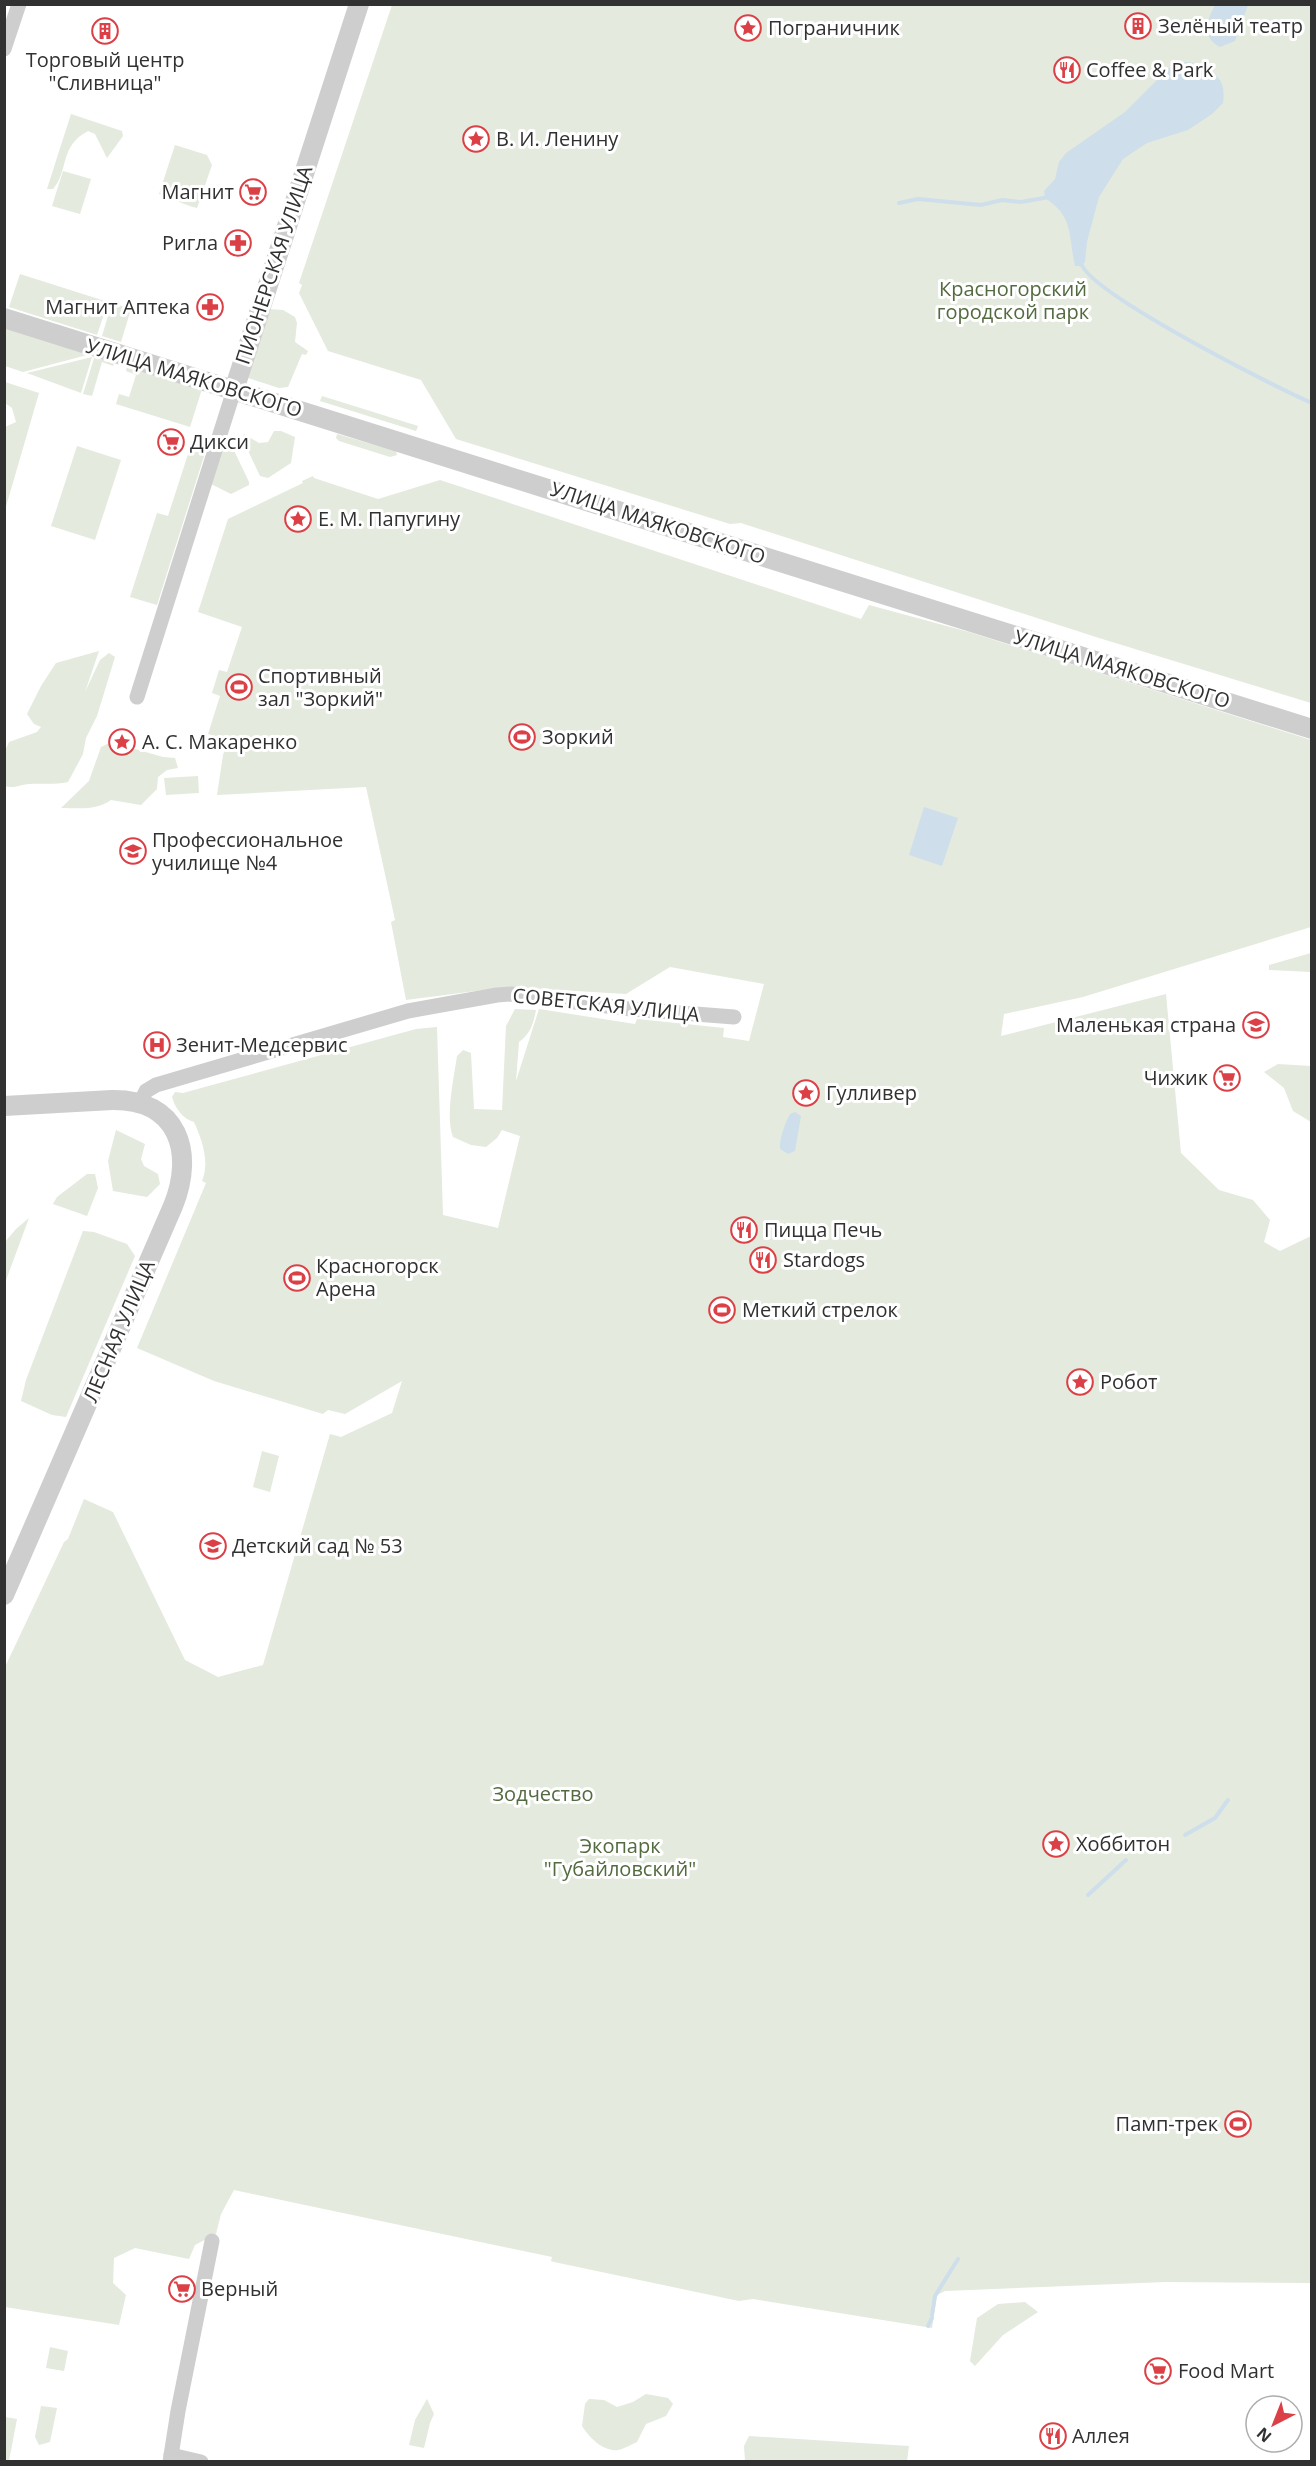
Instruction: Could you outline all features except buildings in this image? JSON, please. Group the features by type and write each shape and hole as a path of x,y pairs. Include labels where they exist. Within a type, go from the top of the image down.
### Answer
{"street":[{"path":"4,49 19,4"},
{"name":"ПИОНЕРСКАЯ УЛИЦА","path":"136,697 359,4"},
{"name":"УЛИЦА МАЯКОВСКОГО","path":"4,318 1311,729"},
{"name":"СОВЕТСКАЯ УЛИЦА","path":"140,1103 146,1091 156,1085 408,1011 479,997 511,994 631,1009 734,1017"},
{"name":"ЛЕСНАЯ УЛИЦА","path":"4,1106 112,1100 140,1103 158,1112 177,1135 183,1156 182,1179 161,1233 4,1595"},
{"path":"201,2462 171,2458 212,2241"}],"green space":[{"name":"Красногорский городской парк","path":"392,5 1311,5 1311,703 1099,638 741,523 730,524 456,439 421,380 328,351 299,293 302,285 299,283"},
{"path":"71,114 122,131 123,136 107,158 95,134 88,131 79,137 68,151 58,182 53,189 47,189"},
{"path":"175,145 207,155 212,165 197,208 159,194"},
{"path":"63,171 91,179 80,214 52,206"},
{"path":"20,274 108,302 97,335 9,307"},
{"path":"112,303 131,309 121,342 102,336"},
{"path":"268,309 283,310 295,317 297,323 295,342 308,351 306,355 302,354 288,387 279,388 245,377"},
{"path":"5,328 91,354 23,372 5,366"},
{"path":"95,355 115,361 113,366 102,362 92,396 83,394"},
{"path":"92,357 81,393 27,373"},
{"path":"127,365 202,389 190,427 116,404 119,394 129,397 136,375 126,371"},
{"path":"5,382 39,393 5,510 5,427 16,422 12,408 5,403"},
{"path":"322,396 418,426 416,431 320,401"},
{"path":"274,431 281,431 295,437 291,463 268,478 260,476 242,438 244,434 259,443 268,442"},
{"path":"337,434 396,451 397,455 390,457 339,441 336,438"},
{"path":"225,440 230,442 249,482 249,485 231,494 211,484"},
{"path":"192,442 206,450 157,605 130,597 157,513 168,516"},
{"path":"77,446 121,460 95,540 51,526"},
{"path":"313,476 378,499 440,480 861,619 869,605 969,632 1311,740 1311,927 1083,997 1004,1014 1001,1036 1166,994 1181,1153 1219,1190 1253,1200 1270,1220 1264,1242 1280,1251 1311,1236 1311,2283 1165,2282 945,2291 937,2295 932,2328 753,2299 739,2301 554,2262 551,2261 552,2257 234,2190 221,2214 216,2234 195,2245 189,2259 135,2248 114,2258 113,2283 126,2295 119,2325 5,2307 5,1667 64,1542 68,1539 84,1499 113,1512 185,1660 218,1677 263,1665 330,1434 341,1437 392,1413 402,1381 345,1414 328,1410 323,1414 214,1381 137,1348 206,1183 202,1181 205,1159 197,1129 194,1122 180,1112 172,1097 175,1092 183,1093 416,1029 437,1027 443,1215 498,1228 520,1136 502,1130 497,1138 486,1147 471,1145 453,1137 450,1119 451,1097 457,1056 463,1050 471,1053 474,1109 502,1110 506,1026 515,1009 536,1010 531,1028 519,1042 516,1081 539,1009 635,1024 637,1019 724,1028 723,1037 749,1041 764,984 670,967 626,994 507,987 406,1000 391,922 395,920 366,787 217,795 223,755 228,740 208,734 220,696 212,693 219,670 227,672 242,627 198,612 228,519"},
{"path":"99,651 85,692 100,660 109,653 115,657 97,716 86,738 83,754 68,782 5,786 5,751 9,742 37,732 41,727 34,724 27,714 56,663"},
{"path":"111,742 163,757 175,758 178,768 167,770 158,777 157,789 141,805 111,800 93,807 61,808 89,781 101,747"},
{"path":"198,776 199,793 166,795 164,778"},
{"path":"1311,953 1311,972 1269,970 1269,965"},
{"path":"1278,1064 1311,1066 1311,1122 1293,1111 1284,1088 1264,1072"},
{"path":"116,1130 145,1144 141,1159 144,1166 158,1174 160,1184 147,1197 113,1191 108,1161"},
{"path":"87,1174 95,1174 98,1188 87,1216 53,1204 57,1197"},
{"path":"29,1218 5,1283 5,1242"},
{"path":"83,1231 94,1232 127,1244 135,1256 66,1417 52,1415 21,1401 26,1380"},
{"path":"262,1451 279,1456 270,1492 253,1487"},
{"path":"1025,2302 1038,2312 1003,2335 975,2366 970,2361 977,2318 998,2304"},
{"path":"50,2347 68,2351 64,2371 46,2368"},
{"path":"646,2394 668,2398 673,2404 666,2416 646,2424 637,2442 625,2448 607,2449 593,2439 582,2426 585,2404 589,2399 604,2400 617,2407 633,2402"},
{"path":"427,2399 434,2414 424,2448 409,2445 415,2420"},
{"path":"41,2406 57,2408 50,2442 39,2445 35,2437"},
{"path":"5,2417 17,2419 9,2461 5,2461"},
{"path":"749,2436 909,2446 907,2461 745,2461 744,2446"}],"water":[{"path":"1215,5 1248,5 1235,41 1220,47 1210,38 1207,28"},
{"path":"1190,62 1211,72 1220,80 1223,86 1223,103 1212,114 1188,130 1147,143 1123,159 1099,197 1087,242 1085,262 1081,266 1075,266 1065,219 1061,212 1045,198 1044,191 1055,179 1059,162 1066,153 1125,112 1168,69 1179,63"},
{"path":"924,807 958,818 942,866 909,855"},
{"path":"795,1112 801,1116 795,1151 788,1154 780,1149 780,1141 790,1114"}],"waterway":[{"path":"899,203 918,199 981,205 1002,200 1021,202 1049,197"},
{"path":"1081,263 1092,277 1148,316 1225,360 1312,403"},
{"path":"1185,1835 1215,1818 1228,1800"},
{"path":"1138,1850 1169,1843"},
{"path":"1088,1895 1126,1860"},
{"path":"932,2315 935,2296 958,2259"},
{"path":"928,2326 932,2318"}],"place":[{"name":"Зелёный театр","path":"1138,26"},
{"name":"Пограничник","path":"748,28"},
{"name":"Торговый центр \"Сливница\"","path":"105,31"},
{"name":"Coffee & Park","path":"1067,70"},
{"name":"В. И. Ленину","path":"476,139"},
{"name":"Магнит","path":"253,192"},
{"name":"Ригла","path":"238,243"},
{"name":"Магнит Аптека","path":"210,307"},
{"name":"Дикси","path":"171,442"},
{"name":"Е. М. Папугину","path":"298,519"},
{"name":"Спортивный зал \"Зоркий\"","path":"239,687"},
{"name":"Зоркий","path":"522,737"},
{"name":"А. С. Макаренко","path":"122,742"},
{"name":"Профессиональное училище №4","path":"133,851"},
{"name":"Маленькая страна","path":"1256,1025"},
{"name":"Зенит-Медсервис","path":"157,1045"},
{"name":"Чижик","path":"1227,1078"},
{"name":"Гулливер","path":"806,1093"},
{"name":"Пицца Печь","path":"744,1230"},
{"name":"Stardogs","path":"763,1260"},
{"name":"Красногорск Арена","path":"297,1278"},
{"name":"Меткий стрелок","path":"722,1310"},
{"name":"Робот","path":"1080,1382"},
{"name":"Детский сад № 53","path":"213,1546"},
{"name":"Хоббитон","path":"1056,1844"},
{"name":"Памп-трек","path":"1238,2124"},
{"name":"Верный","path":"182,2289"},
{"name":"Food Mart","path":"1158,2371"},
{"name":"Аллея","path":"1053,2436"}],"park label":[{"name":"Зодчество","path":"543,1794"},
{"name":"Экопарк \"Губайловский\"","path":"620,1858"}]}
